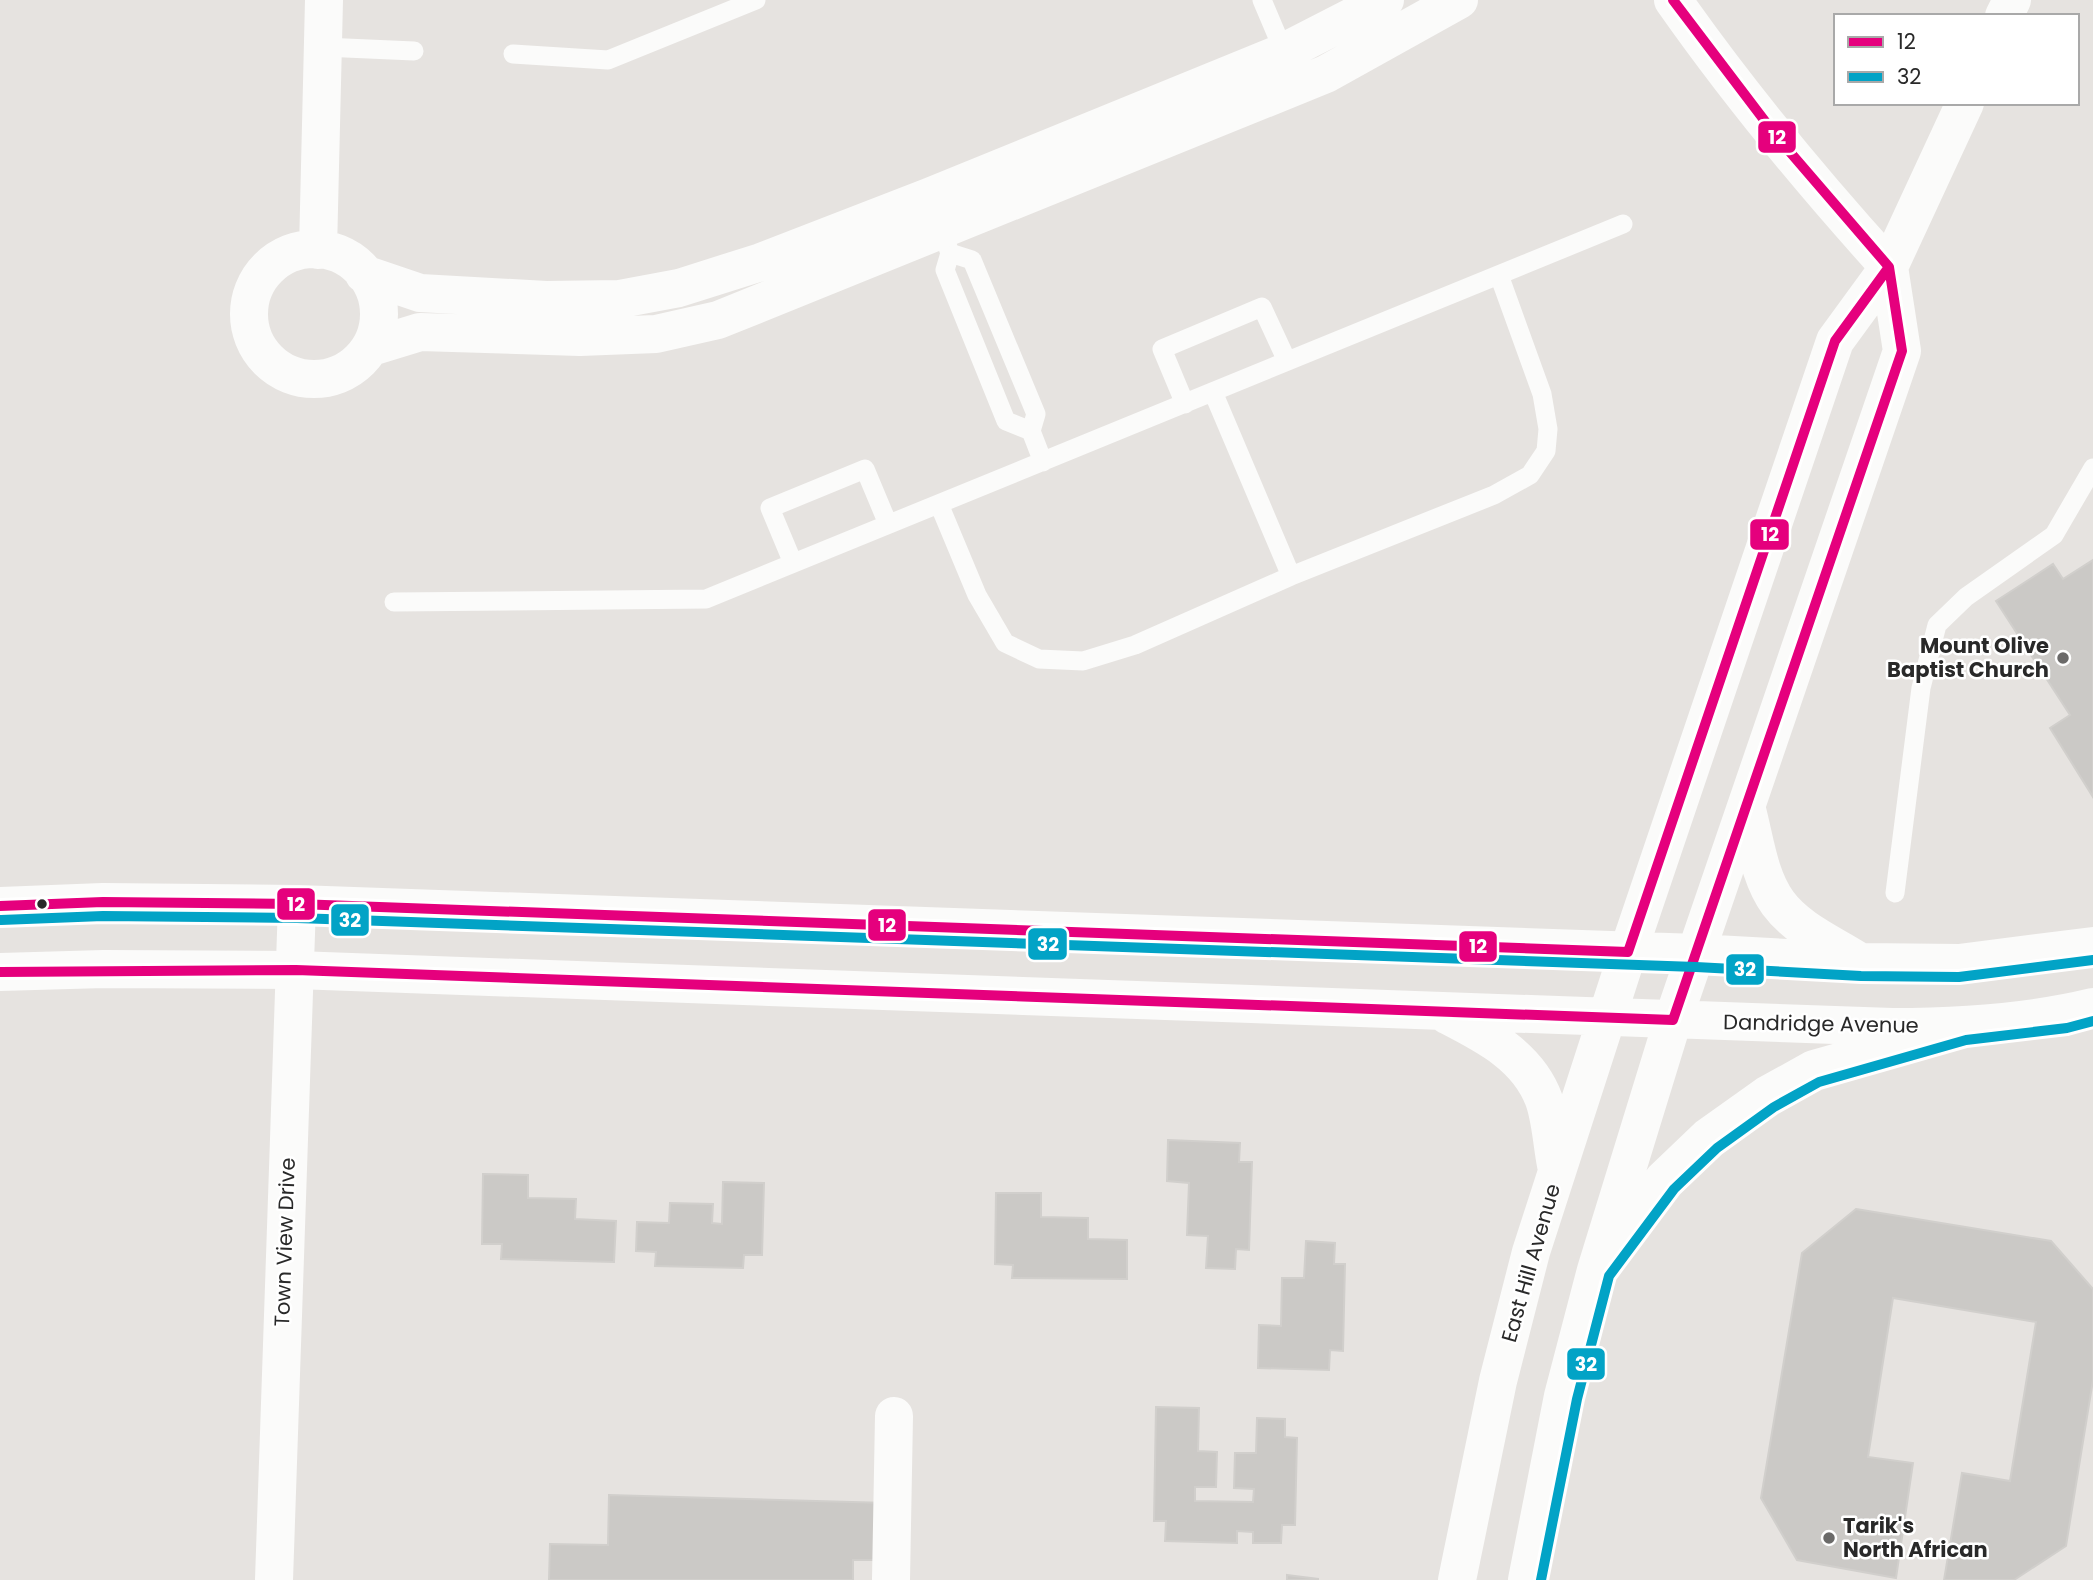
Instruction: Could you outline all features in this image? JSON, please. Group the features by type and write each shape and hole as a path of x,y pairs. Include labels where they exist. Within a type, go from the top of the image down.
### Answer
{"main road":[{"path":"318,250 324,0"},
{"path":"364,274 420,293 546,300 620,299 680,288 761,262 940,227 1385,0"},
{"path":"370,346 420,332 580,337 656,334 718,320 940,227 1326,74 1459,0"},
{"path":"1527,1580 1563,1396 1596,1270 1673,1020 1902,351 1889,267 1841,215 1721,68 1673,0"},
{"name":"East Hill Avenue","path":"1457,1580 1498,1381 1531,1252 1628,952 1835,341 1889,267 1964,105"},
{"path":"318,250 336,253 356,265 364,274 378,303 378,325 370,346 356,364 337,375 315,380 294,377 276,367 257,344 248,315 251,294 261,276 275,262 294,253 318,250"},
{"path":"1747,810 1762,870 1778,902 1804,929 1862,962"},
{"path":"0,906 103,902 297,904 1697,953 1862,962 1959,963 2093,946"},
{"name":"Town View Drive","path":"274,1580 297,904"},
{"name":"Dandridge Avenue","path":"0,972 104,969 296,970 1607,1018 1964,1027 2093,1007"},
{"path":"1439,1010 1494,1039 1523,1066 1544,1100 1557,1171"},
{"path":"1596,1270 1663,1180 1708,1137 1767,1095 1814,1069 1964,1027"},
{"path":"891,1580 894,1416"}],"lane":[{"path":"513,54 608,60 756,0"},
{"path":"1262,0 1284,52"},
{"path":"323,47 414,51"},
{"path":"394,603 706,599 1623,224"},
{"path":"940,227 972,260 1036,414 1031,431 1043,462"},
{"path":"940,227 945,270 1006,421 1031,431"},
{"path":"939,505 977,595 1005,643 1039,660 1083,661 1135,645 1291,576 1494,495 1530,475 1546,451 1548,429 1542,394 1499,275"},
{"path":"1185,404 1162,349 1262,307 1287,361"},
{"path":"1213,392 1291,576"},
{"path":"1895,893 1921,688 1937,625 1966,597 2054,535 2093,468"},
{"path":"793,563 770,508 865,470 888,524"}],"building":[{"name":"Mount Olive Baptist Church","path":"2093,560 2093,797 2050,728 2070,715 1996,601 2053,564 2063,579"},
{"path":"1168,1140 1240,1143 1239,1162 1252,1162 1249,1250 1236,1249 1235,1269 1206,1268 1208,1236 1187,1235 1189,1183 1167,1181"},
{"path":"483,1174 528,1175 528,1198 576,1199 575,1219 616,1221 614,1262 501,1259 502,1244 482,1244"},
{"path":"723,1182 764,1183 762,1255 744,1255 743,1268 655,1266 656,1252 636,1251 637,1222 669,1223 670,1203 713,1204 712,1223 722,1224"},
{"path":"996,1193 1041,1193 1041,1217 1088,1218 1088,1239 1127,1240 1127,1279 1012,1278 1013,1265 995,1264"},
{"path":"1856,1209 2051,1241 2093,1289 2093,1380 2066,1546 2014,1580 1944,1580 1962,1473 2010,1481 2036,1322 1893,1298 1868,1457 1913,1463 1896,1578 1797,1560 1761,1498 1802,1253"},
{"path":"1306,1241 1335,1243 1334,1264 1345,1264 1343,1351 1330,1350 1329,1370 1258,1368 1259,1325 1281,1326 1282,1278 1304,1278"},
{"path":"1156,1407 1199,1408 1198,1451 1217,1452 1216,1487 1195,1487 1195,1501 1253,1502 1254,1489 1234,1488 1235,1453 1256,1453 1257,1418 1285,1419 1285,1437 1297,1438 1295,1525 1282,1525 1281,1543 1253,1543 1253,1532 1237,1531 1237,1543 1165,1541 1166,1521 1154,1521"},
{"path":"609,1495 887,1503 886,1560 853,1560 853,1580 549,1580 550,1544 608,1545"},
{"path":"1287,1575 1318,1579 1318,1580 1287,1580"}],"transit line":[{"name":"12","path":"1673,0 1777,137 1889,267"},
{"name":"12","path":"0,906 103,902 297,904 1628,952 1835,341 1889,267"},
{"name":"12","path":"0,972 296,970 1673,1020 1902,351 1889,267"},
{"name":"32","path":"1,920 103,916 297,918 1696,967 1861,976 1959,977 2093,960"},
{"name":"32","path":"1541,1580 1577,1399 1609,1276 1674,1189 1717,1148 1774,1107 1819,1082 1966,1040 2067,1028 2093,1021"}],"place":[{"name":"Mount Olive Baptist Church","path":"2063,658"},
{"name":"Tarik's North African","path":"1829,1538"}]}
